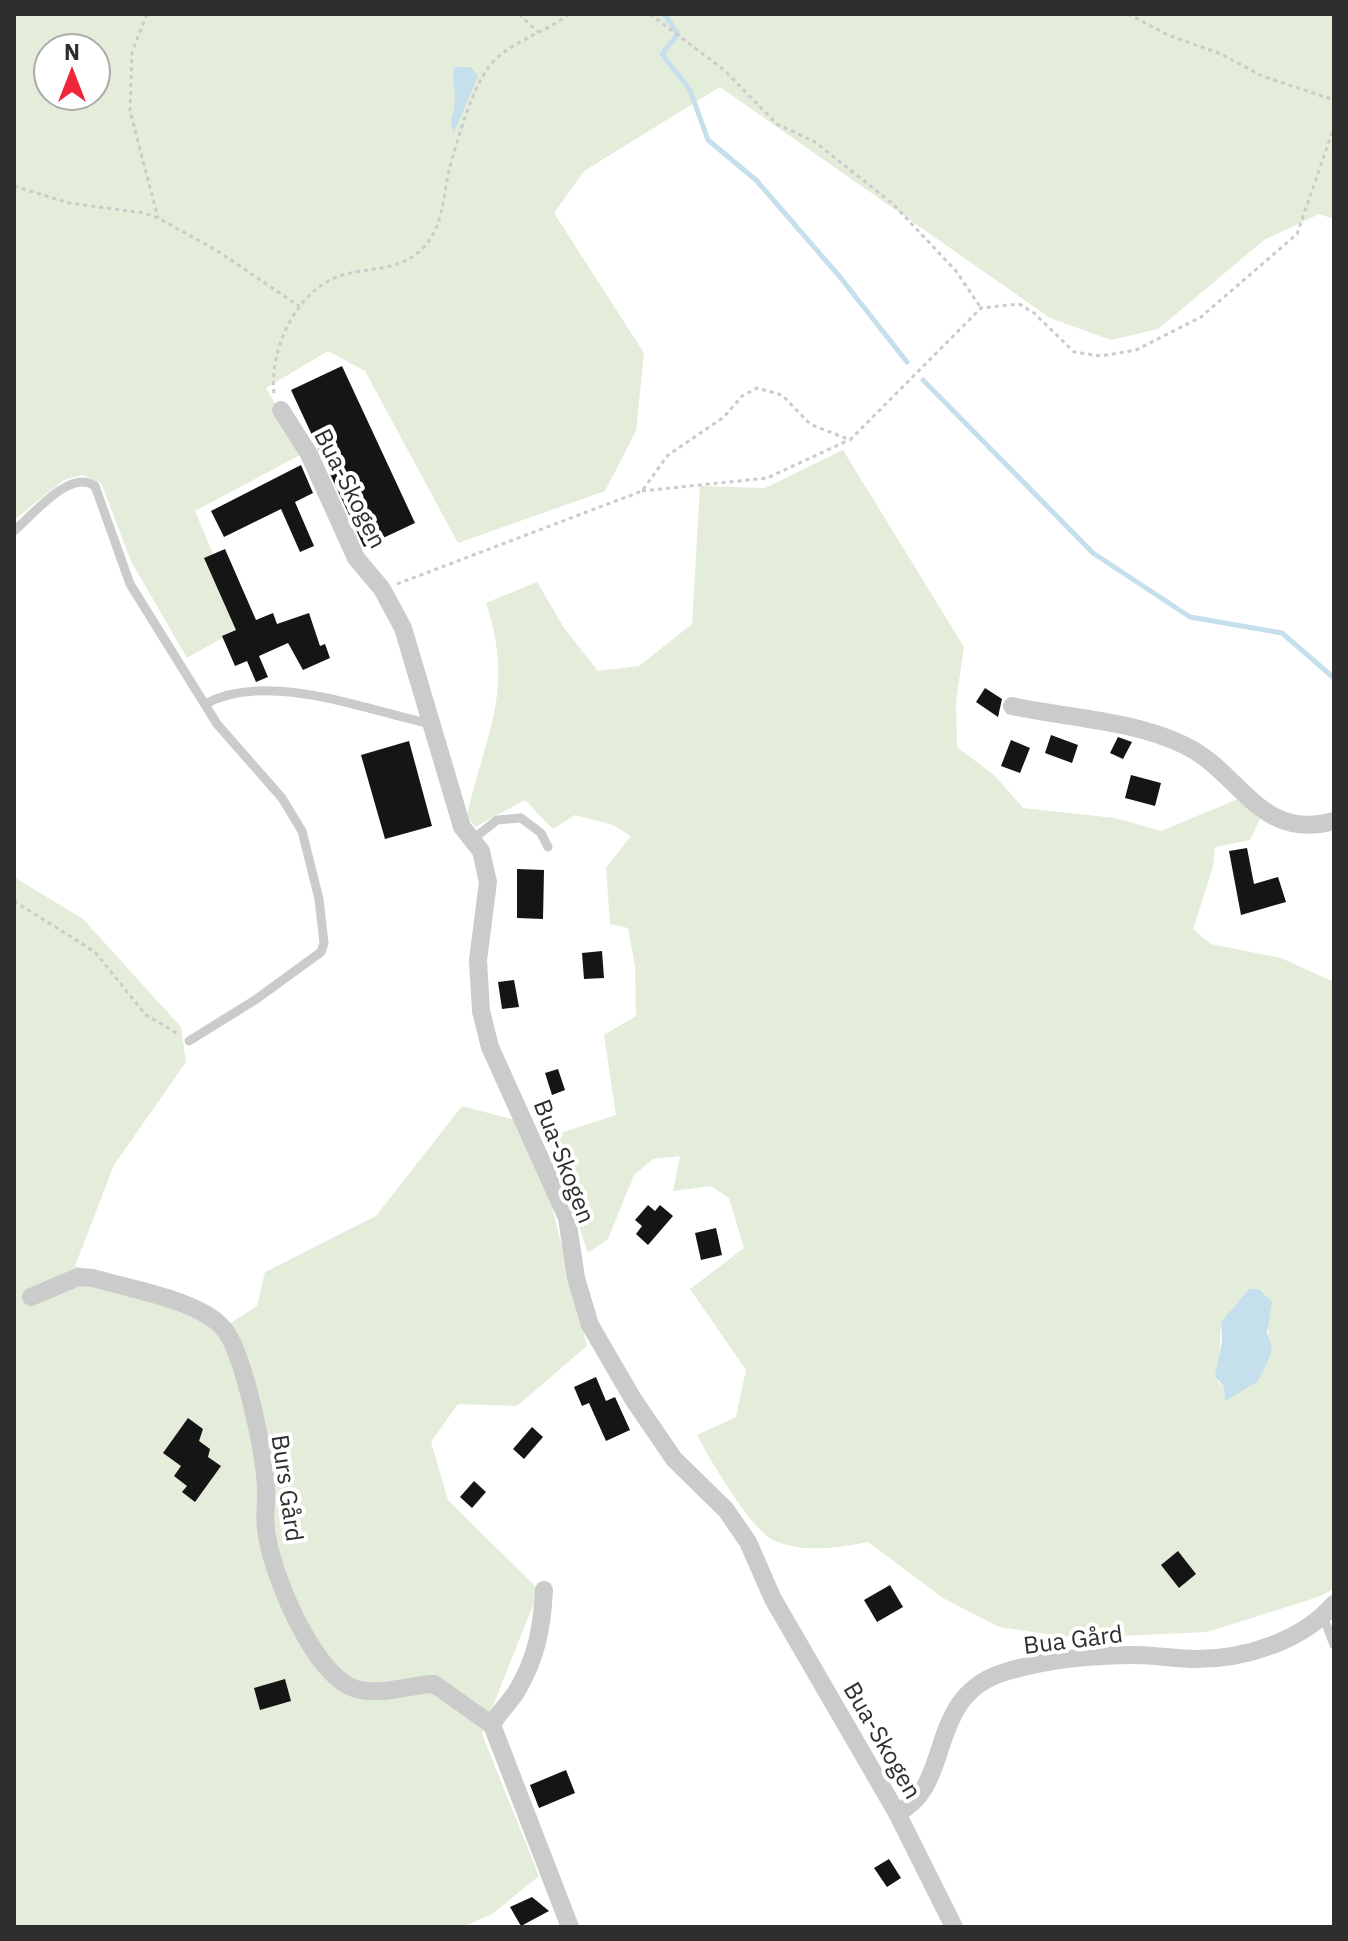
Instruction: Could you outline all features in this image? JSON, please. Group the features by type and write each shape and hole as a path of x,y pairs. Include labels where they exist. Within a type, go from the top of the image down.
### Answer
{"street":[{"name":"Bua-Skogen","path":"281,410 309,454 356,558 382,589 403,628 434,724 462,827 481,851 488,882 478,960 481,1011 490,1047 567,1218 576,1278 590,1325 633,1399 674,1459 726,1510 748,1542 800,1647 897,1813 954,1927"},
{"path":"1012,706 1173,740 1196,752 1275,818 1305,826 1334,821"},
{"name":"Burs Gård","path":"31,1297 78,1277 93,1278 209,1315 224,1329 242,1371 266,1484 266,1530 299,1624 318,1660 335,1677 355,1688 378,1691 434,1684 492,1725"},
{"path":"544,1590 542,1633 535,1655 517,1691 492,1725 570,1927"},
{"name":"Bua Gård","path":"897,1813 911,1807 927,1787 943,1730 958,1706 978,1686 1000,1674 1100,1656 1194,1659 1239,1654 1284,1641 1329,1610"}],"lane":[{"path":"14,531 69,485 85,481 95,486 130,584 232,746 282,798 298,823 315,874 324,943 315,958 189,1041"},
{"path":"205,704 231,692 314,695 434,724"},
{"path":"472,840 497,820 521,818 541,833 548,847"},
{"name":"Bua Gård","path":"1329,1610 1334,1645"}],"path":[{"path":"147,14 132,52 130,111 158,218"},
{"path":"519,14 538,32"},
{"path":"281,410 274,386 276,359 299,306 336,277 398,265 421,250 439,221 450,166 489,66 509,48 569,14"},
{"path":"650,14 724,70 777,124 815,142 892,203 956,271 981,308"},
{"path":"1128,14 1168,35 1221,54 1262,76 1334,100"},
{"path":"382,589 642,491 767,478 802,465 850,440 981,308 1019,304 1034,313 1074,352 1101,356 1136,350 1170,334 1201,317 1297,234 1334,127"},
{"path":"14,186 69,203 158,218 216,250 299,306"},
{"path":"642,491 668,455 724,417 742,396 757,388 782,395 810,424 850,440"},
{"path":"14,901 95,952 146,1015 189,1041"}],"green space":[{"path":"14,14 1334,14 1334,219 1319,214 1264,240 1158,329 1111,340 1050,318 720,87 584,171 554,213 644,353 636,431 605,491 458,543 365,371 328,351 266,388 304,453 195,511 243,626 187,658 132,563 101,483 83,475 64,480 14,520"},
{"path":"843,450 964,647 956,701 957,747 995,776 1023,808 1115,818 1161,831 1238,799 1260,819 1250,840 1215,847 1213,867 1193,929 1211,944 1281,958 1334,982 1334,1589 1318,1597 1207,1632 1076,1638 999,1627 943,1598 868,1542 810,1548 775,1541 743,1510 697,1435 736,1417 746,1370 690,1289 744,1248 729,1198 711,1186 673,1191 680,1156 653,1159 634,1175 608,1239 588,1253 548,1137 616,1115 604,1035 636,1016 635,966 628,928 610,924 606,868 631,836 613,825 575,815 553,829 525,800 475,827 467,815 489,734 498,686 498,661 486,603 537,582 564,628 598,671 639,666 692,624 700,486 765,488","holes":["1249,1289 1258,1302 1268,1334 1257,1382 1225,1400 1224,1387 1218,1382 1221,1322"]},
{"path":"14,877 83,919 181,1027 186,1062 114,1165 75,1266 213,1312 229,1324 257,1306 265,1272 376,1216 462,1106 515,1120 546,1183 587,1346 517,1406 458,1404 431,1442 448,1500 539,1590 482,1734 539,1876 492,1914 463,1927 14,1927"}],"water":[{"path":"454,67 470,67 478,76 454,132 452,123"},
{"path":"1249,1289 1259,1289 1272,1302 1267,1332 1272,1349 1257,1382 1225,1401 1224,1387 1215,1376 1222,1341 1221,1322"}],"building":[{"path":"342,366 415,523 364,547 291,390"},
{"path":"301,465 313,493 295,502 314,546 300,552 281,509 224,537 211,511"},
{"path":"225,549 256,620 273,613 277,624 309,613 320,646 325,644 330,658 303,670 288,643 259,656 268,677 256,682 247,661 235,666 222,636 236,630 204,558"},
{"path":"985,688 1002,699 998,717 976,702"},
{"path":"1051,735 1078,745 1072,763 1045,753"},
{"path":"1118,737 1132,742 1123,759 1110,753"},
{"path":"1011,740 1030,748 1020,773 1001,766"},
{"path":"409,741 432,826 385,839 361,755"},
{"path":"1131,775 1161,783 1155,806 1125,798"},
{"path":"1247,848 1254,884 1278,877 1286,902 1241,915 1229,851"},
{"path":"517,869 544,870 543,919 517,918"},
{"path":"602,951 604,978 584,979 582,953"},
{"path":"514,980 519,1007 502,1009 498,982"},
{"path":"558,1069 565,1090 552,1095 545,1073"},
{"path":"648,1205 655,1211 660,1205 673,1216 648,1245 636,1234 642,1226 635,1220"},
{"path":"716,1228 722,1255 701,1260 695,1233"},
{"path":"596,1377 606,1401 615,1397 630,1430 606,1441 589,1403 582,1406 574,1387"},
{"path":"188,1418 203,1429 199,1441 210,1449 208,1457 221,1466 195,1502 182,1492 187,1486 174,1476 181,1466 163,1453"},
{"path":"532,1427 543,1437 524,1459 513,1449"},
{"path":"474,1481 486,1492 472,1508 460,1497"},
{"path":"1178,1551 1196,1574 1179,1588 1161,1565"},
{"path":"890,1585 903,1607 877,1622 864,1600"},
{"path":"285,1679 291,1701 260,1710 254,1688"},
{"path":"566,1770 575,1793 539,1808 530,1785"},
{"path":"889,1859 901,1878 887,1887 874,1868"},
{"path":"532,1897 549,1911 521,1926 510,1907"}],"waterway":[{"path":"664,14 678,34 662,54 690,90 708,140 756,180 840,277 907,362"},
{"path":"923,380 1093,553 1190,617 1282,633 1334,678"}]}
